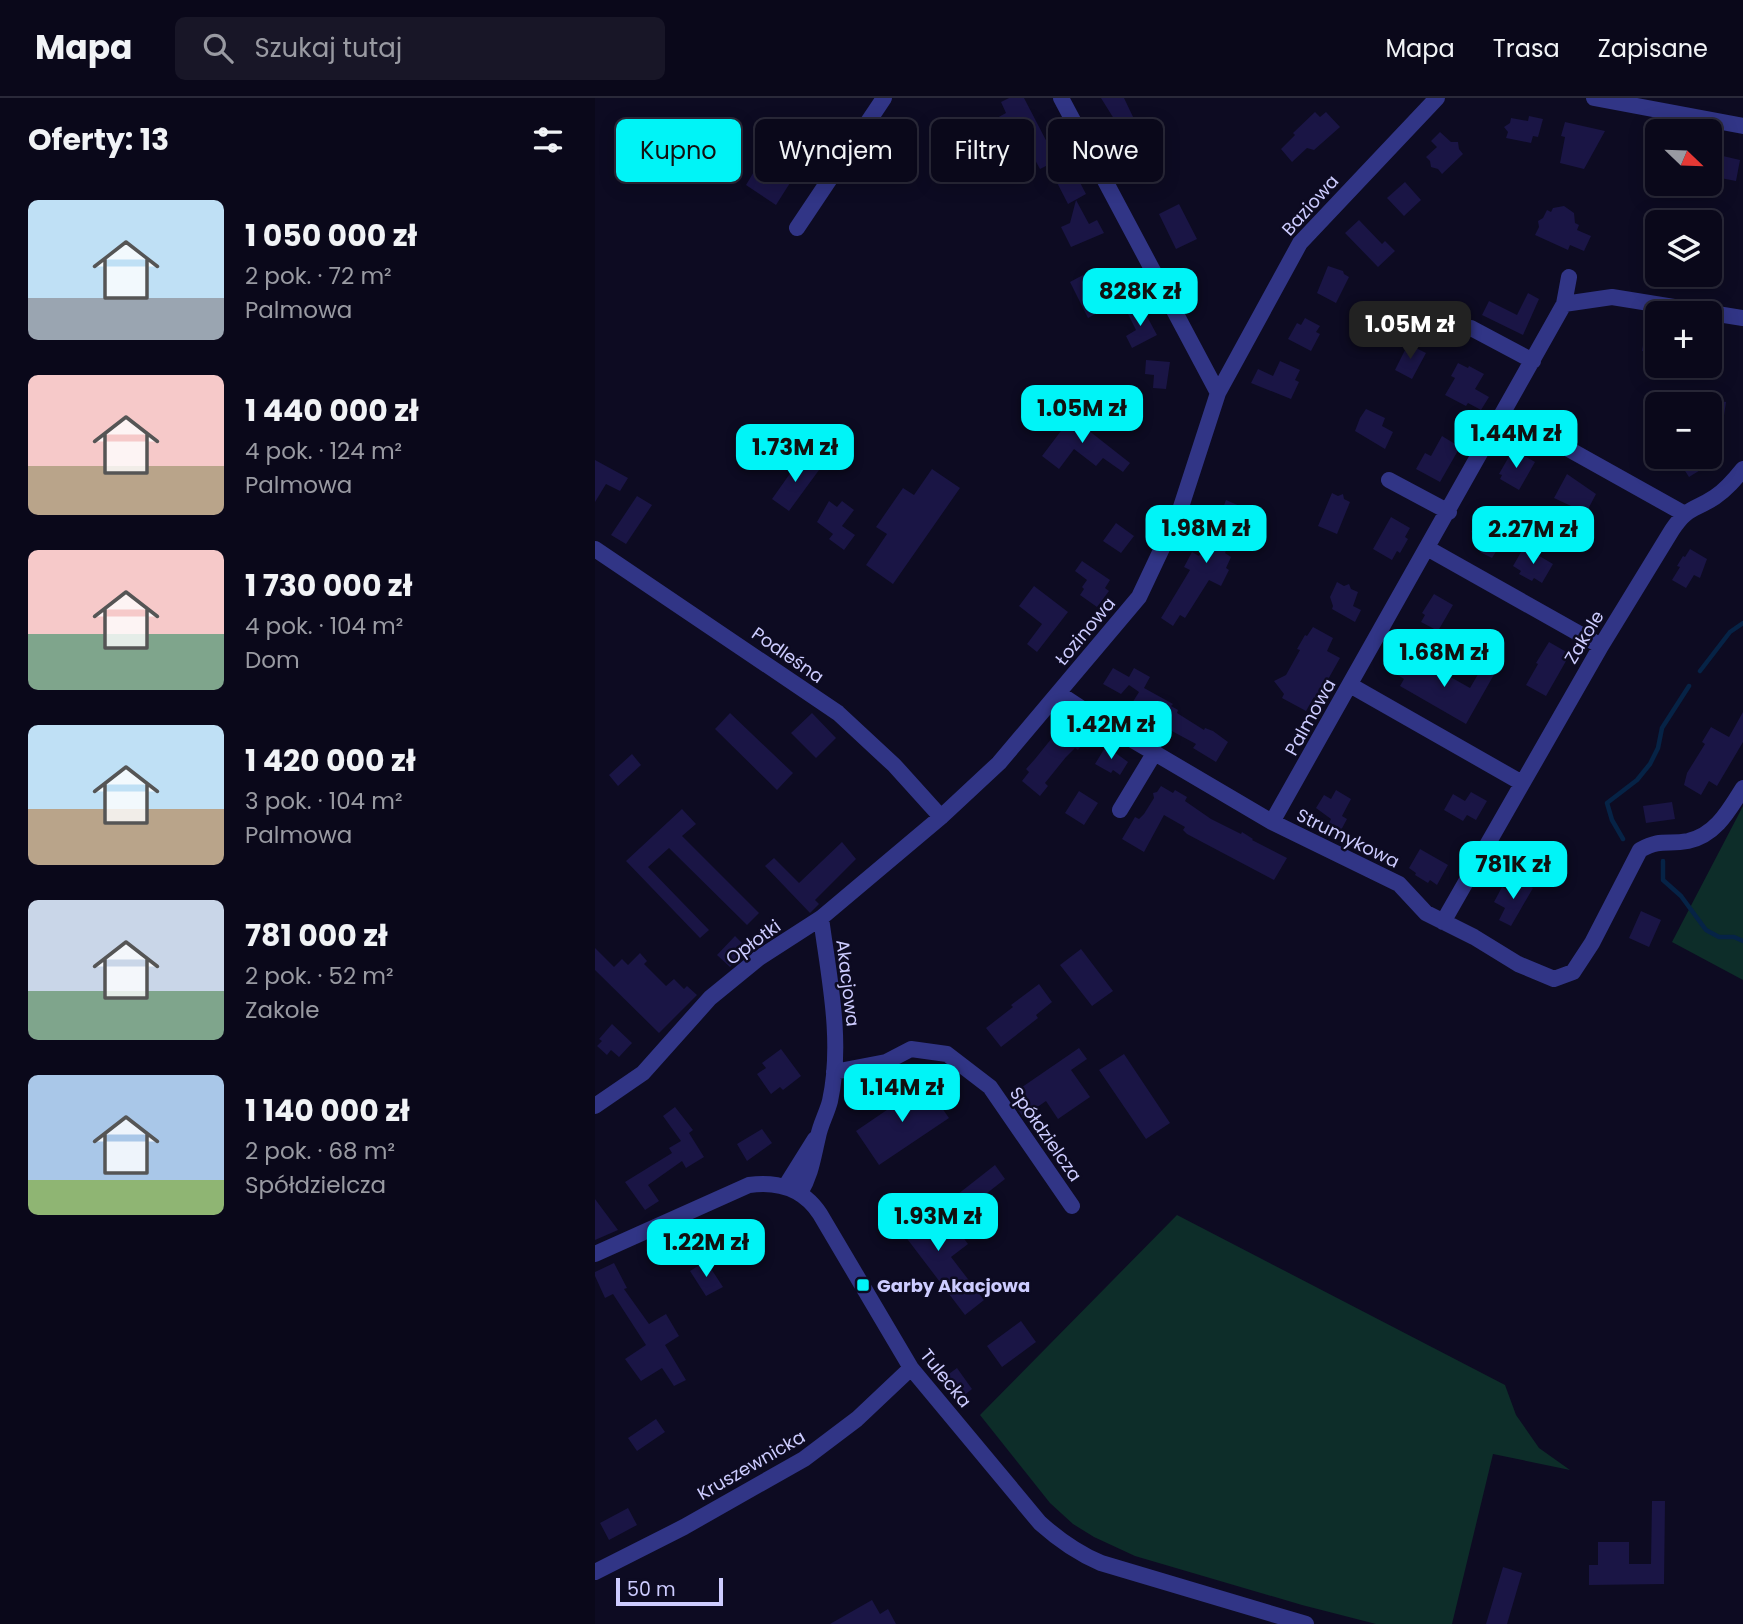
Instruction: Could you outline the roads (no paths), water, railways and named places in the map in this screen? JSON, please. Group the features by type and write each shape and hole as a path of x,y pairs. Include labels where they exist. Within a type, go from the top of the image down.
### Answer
{"street":[{"path":"797,228 884,98"},
{"path":"1061,98 1218,393"},
{"name":"Baziowa","path":"1218,393 1300,243 1437,98"},
{"path":"1594,98 1743,126"},
{"name":"Palmowa","path":"1272,822 1533,361 1564,304 1569,277"},
{"path":"1564,304 1612,297 1743,318"},
{"path":"1471,327 1533,361"},
{"name":"Łozinowa","path":"941,817 999,763 1139,597 1180,510 1218,393"},
{"path":"1504,413 1683,513 1713,498 1730,485 1743,469"},
{"path":"1389,480 1449,512"},
{"name":"Zakole","path":"1443,922 1601,646 1683,513"},
{"path":"1427,548 1601,646"},
{"name":"Podleśna","path":"595,549 838,713 894,765 941,817"},
{"path":"1350,685 1522,783"},
{"path":"1058,693 1102,722 1272,822"},
{"path":"1120,810 1155,752"},
{"name":"Strumykowa","path":"1272,822 1399,884 1426,914 1518,964 1554,979 1573,972 1592,943 1640,850 1655,842 1689,841 1711,832 1743,788"},
{"name":"Opłotki","path":"595,1106 642,1073 720,990 759,958 821,918 941,817"},
{"name":"Akacjowa","path":"792,1190 808,1180 814,1163 818,1134 830,1102 834,1072 835,1020 821,918"},
{"name":"Spółdzielcza","path":"834,1072 887,1062 911,1049 947,1054 990,1087 1072,1206"},
{"path":"595,1254 749,1185 762,1183 792,1190"},
{"name":"Tulecka","path":"792,1190 820,1214 911,1368 1041,1522 1071,1548 1125,1570 1306,1624"},
{"name":"Kruszewnicka","path":"595,1572 684,1527 804,1459 857,1419 911,1368"}],"waterway":[{"path":"1700,671 1730,632 1743,623"},
{"path":"1623,839 1612,820 1607,803 1637,780 1650,764 1658,748 1662,728 1689,686"},
{"path":"1663,861 1663,880 1681,896 1706,930 1719,937 1734,937 1743,941"}],"place":[{"name":"Garby Akacjowa","path":"863,1285"}]}
